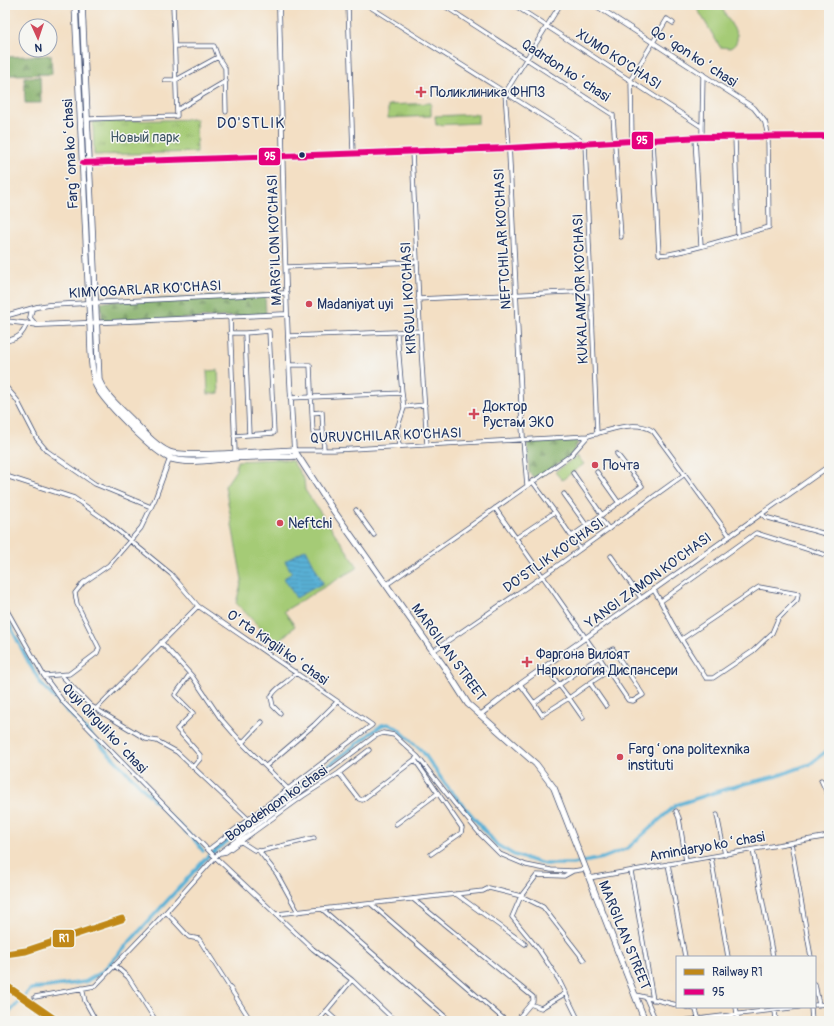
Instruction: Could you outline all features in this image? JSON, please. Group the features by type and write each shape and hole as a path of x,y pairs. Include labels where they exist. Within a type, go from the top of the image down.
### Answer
{"main road":[{"name":"Fargʻona koʻchasi","path":"75,5 86,163 92,302"},
{"name":"Fargʻona koʻchasi","path":"82,5 88,119 86,163"},
{"name":"QURUVCHILAR KO'CHASI","path":"92,302 93,370 97,390 144,439 170,458 191,460 296,456"},
{"name":"QURUVCHILAR KO'CHASI","path":"93,323 99,380 101,386 117,406 167,452 173,454 191,455 294,450"},
{"name":"MARGILAN STREET","path":"294,450 296,456 468,704 536,764 554,788 645,1021"}],"street":[{"path":"88,119 177,116 173,5"},
{"name":"MARG'ILON KO'CHASI","path":"279,5 287,314 290,398 294,450"},
{"path":"348,5 353,153"},
{"path":"367,5 584,143"},
{"name":"Qadrdon koʻchasi","path":"443,5 613,114 621,237"},
{"name":"XUMO KO'CHASI","path":"514,5 702,127"},
{"path":"505,93 560,5"},
{"name":"Qoʻqon koʻchasi","path":"595,5 754,108 765,122 768,135"},
{"path":"632,141 630,79 667,19 673,23"},
{"path":"175,46 214,46 218,57 225,68 226,112"},
{"path":"165,80 176,80 218,57"},
{"path":"702,137 703,74"},
{"path":"177,110 226,81"},
{"name":"NEFTCHILAR KO'CHASI","path":"505,93 523,440"},
{"path":"86,163 509,148 702,137 768,135 827,136 829,143"},
{"path":"654,140 659,254 662,256 769,227 768,135"},
{"path":"735,136 738,235"},
{"path":"695,138 701,246"},
{"name":"KUKALAMZOR KO'CHASI","path":"584,143 597,434"},
{"name":"KIRGULI KO'CHASI","path":"412,151 418,299 427,445"},
{"path":"286,267 417,262"},
{"path":"418,299 591,291"},
{"name":"KIMYOGARLAR KO'CHASI","path":"5,316 32,308 92,302 287,293"},
{"path":"32,308 30,318 36,325"},
{"path":"5,321 36,325 287,314"},
{"path":"230,317 235,452"},
{"path":"5,341 18,338 24,331 27,323"},
{"path":"230,333 269,331 274,433 234,436"},
{"path":"288,336 420,331"},
{"path":"245,332 249,434"},
{"path":"397,332 404,407 397,428 399,446"},
{"path":"289,365 310,365 313,433 323,432"},
{"path":"5,386 17,400 38,439 47,451 95,484 151,507"},
{"path":"290,398 402,393"},
{"path":"404,407 425,405"},
{"path":"312,413 322,412 324,450"},
{"name":"QURUVCHILAR KO'CHASI","path":"294,450 324,450 588,436 632,427 649,428 653,431 729,535"},
{"path":"386,585 571,455 588,436"},
{"path":"523,440 527,485"},
{"path":"572,536 642,486 617,454"},
{"path":"44,676 62,676 69,674 97,653 99,648 77,604 75,593 83,583 109,565 141,528 151,507 170,458"},
{"name":"YANGI ZAMON KO'CHASI","path":"480,715 520,684 729,535 762,514 829,466"},
{"name":"Oʻrta Kirgili koʻchasi","path":"5,472 9,477 74,498 131,540 171,574 198,606 296,672 372,727 247,818 208,850"},
{"path":"597,472 619,503"},
{"path":"573,474 609,529"},
{"name":"DO'STLIK KO'CHASI","path":"433,652 543,576 685,474"},
{"path":"532,481 580,549"},
{"path":"564,494 587,526"},
{"path":"495,508 543,576 586,638 599,657 608,670 631,702 642,695 613,649 599,657 534,703"},
{"path":"356,510 374,535"},
{"path":"516,538 555,512"},
{"path":"762,514 765,517 829,535"},
{"path":"661,601 756,533 829,556"},
{"path":"611,556 641,598"},
{"path":"653,590 661,601 682,639 706,678 713,678 752,651 772,633 778,619 797,600 798,594 759,587 682,639"},
{"path":"96,709 198,606"},
{"name":"Quyi Qirguli koʻchasi","path":"5,607 44,676 64,703 208,850 217,856"},
{"path":"161,642 190,674 221,719 242,743 288,789"},
{"path":"546,666 583,718"},
{"path":"520,684 542,715 608,670"},
{"path":"280,714 272,702 273,693 291,680 296,672"},
{"path":"190,674 176,695 193,713 178,729 200,755 200,759 193,768"},
{"path":"62,676 74,690 96,709 146,739 157,741 169,747 247,818"},
{"path":"590,683 606,706"},
{"path":"266,766 314,725 337,702"},
{"path":"242,743 262,722"},
{"path":"35,997 94,986 166,912 217,856 363,745 383,732 394,735 417,758 480,834 500,854 526,865 552,870 573,871"},
{"path":"339,773 370,750"},
{"path":"417,758 463,830 432,854"},
{"name":"Bobodehqon koʼchasi","path":"396,1021 352,980 313,949 217,856 226,852 303,796 339,773 359,799 362,800 417,758"},
{"path":"821,780 829,797"},
{"path":"396,824 438,793"},
{"path":"676,812 679,818 686,861"},
{"path":"717,815 725,855"},
{"name":"Amindaryo koʻchasi","path":"589,878 829,836"},
{"path":"259,852 314,838"},
{"path":"240,841 259,852 277,874 298,912"},
{"path":"791,843 810,956"},
{"path":"754,850 773,956"},
{"path":"711,857 728,956"},
{"path":"668,864 685,956"},
{"path":"579,1021 566,993 539,950 512,917 521,896 537,874 564,876 573,871 585,868"},
{"path":"631,871 653,1000"},
{"path":"277,914 483,891 489,888 521,896 543,907 584,960"},
{"path":"456,894 525,944"},
{"path":"413,899 533,997 533,1001 516,1021"},
{"path":"371,904 506,1021"},
{"path":"322,909 450,1021"},
{"path":"166,912 189,937 199,939 251,1021"},
{"path":"114,965 128,976 156,1021"},
{"path":"318,1021 352,980"},
{"path":"82,988 85,1001 96,1021"},
{"path":"530,1004 541,1008 566,993"},
{"path":"816,994 817,1005 829,1004"},
{"path":"636,995 676,1005"},
{"path":"646,998 656,1021"},
{"path":"695,1008 699,1020"},
{"path":"736,1008 738,1021"},
{"path":"680,1021 699,1020 782,1008"},
{"path":"811,1008 812,1021"},
{"path":"775,1010 776,1021"},
{"path":"326,1011 337,1021"}],"green space":[{"path":"697,5 720,5 737,34 737,41 734,46 730,48 720,47 698,10"},
{"path":"5,57 51,58 52,74 10,75 9,70 5,70"},
{"path":"24,77 40,77 41,103 25,103"},
{"path":"431,103 431,116 388,118 388,105"},
{"path":"478,114 478,123 436,125 435,116"},
{"name":"Новый парк","path":"196,119 197,152 94,155 93,122"},
{"path":"265,294 266,315 102,322 101,302"},
{"path":"218,370 219,393 208,394 207,371"},
{"path":"580,440 571,455 536,479 529,473 527,443"},
{"path":"577,456 584,464 562,480 555,472"},
{"name":"Neftchi","path":"278,459 292,461 304,479 305,490 358,567 284,611 295,626 276,644 236,603 242,580 225,486 236,470 237,461"}],"water":[{"path":"306,549 323,583 296,598 284,578 292,573 285,561"}],"waterway":[{"path":"5,616 42,685 163,809"},
{"path":"5,1017 31,989 85,982 102,972 208,856 382,725 388,724 397,728 423,752 445,784 497,845 514,855 544,864 573,864 603,858 628,848 676,805 732,787 777,776 810,764 829,749"},
{"path":"166,813 193,838 203,851"}],"rail line":[{"name":"R1","path":"5,954 26,951 122,919"},
{"name":"R1","path":"5,985 57,1021"}],"transit line":[{"name":"95","path":"83,163 509,148 702,137 829,136"}],"place":[{"name":"Поликлиника ФНПЗ","path":"421,92"},
{"name":"Madaniyat uyi","path":"309,304"},
{"name":"Доктор Рустам ЭКО","path":"474,414"},
{"name":"Почта","path":"595,465"},
{"name":"Neftchi","path":"280,523"},
{"name":"Фаргона Вилоят Наркология Диспансери","path":"527,662"},
{"name":"Fargʻona politexnika instituti","path":"620,757"}],"district":[{"name":"DO'STLIK","path":"251,123"}]}
